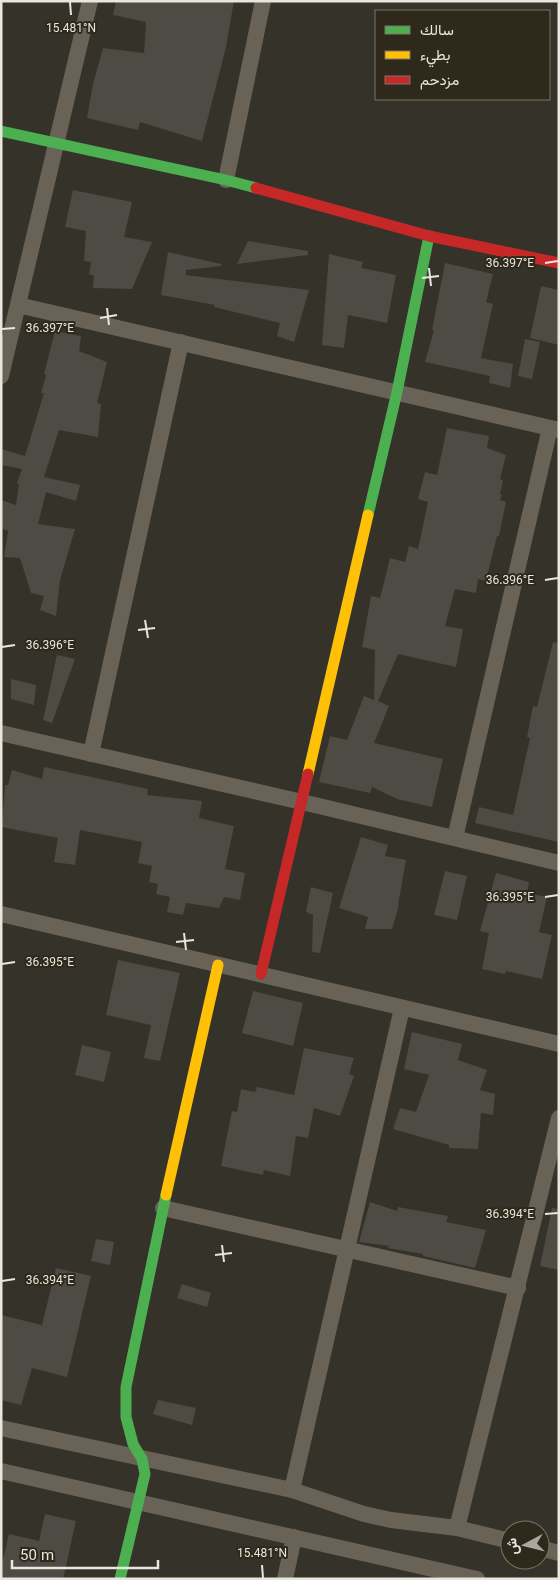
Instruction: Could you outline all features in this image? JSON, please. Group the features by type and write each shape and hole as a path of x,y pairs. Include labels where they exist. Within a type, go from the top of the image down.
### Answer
{"street":[{"path":"1,376 90,1"},
{"path":"226,180 263,1"},
{"path":"1,131 226,180 429,236 559,263"},
{"path":"261,974 397,392 429,236"},
{"path":"18,305 554,429 455,838"},
{"path":"91,754 181,342"},
{"path":"1,734 302,802 559,863"},
{"path":"1,914 559,1044"},
{"path":"120,1579 145,1474 142,1459 133,1444 126,1417 126,1387 163,1208 218,964"},
{"path":"292,1490 402,1008"},
{"path":"458,1528 559,1118"},
{"path":"163,1208 518,1288"},
{"path":"1,1428 292,1490 364,1514 410,1523 458,1528 500,1538"},
{"path":"1,1471 468,1578"},
{"path":"285,1579 294,1537"}],"building":[{"path":"116,1 234,1 226,47 202,141 140,122 138,130 87,118 93,84 103,48 144,53 146,22 113,15"},
{"path":"73,190 132,202 124,237 152,242 132,289 93,288 94,276 89,274 91,262 84,261 86,231 65,227"},
{"path":"248,241 308,251 308,255 237,264"},
{"path":"168,252 221,264 221,266 186,270 186,275 309,290 294,342 277,336 280,323 214,307 215,305 161,295"},
{"path":"329,254 363,262 361,268 396,275 387,323 348,315 344,348 322,345"},
{"path":"445,263 493,274 486,302 493,304 481,358 513,364 510,388 489,383 490,376 425,362 434,330 432,330"},
{"path":"541,286 559,290 559,345 530,338"},
{"path":"55,331 81,336 79,351 107,362 97,403 101,404 98,437 59,430 44,477 80,485 76,501 46,492 38,524 75,529 60,580 56,616 40,610 44,596 31,593 20,558 4,557 8,531 1,528 1,500 16,505 19,484 17,483 22,469 1,465 1,449 25,456 44,393 41,393 46,375 44,374"},
{"path":"525,339 540,342 532,379 518,376"},
{"path":"447,428 489,436 487,448 506,455 500,479 503,480 500,500 506,502 499,536 497,536 486,581 478,579 476,593 455,589 445,626 463,629 456,667 398,654 378,701 389,706 374,743 443,759 432,807 397,799 372,787 370,793 319,782 330,736 347,740 364,696 374,700 375,650 362,647 371,596 380,598 390,558 405,562 409,546 418,549 428,502 418,499 425,472 437,475"},
{"path":"553,642 559,643 559,842 475,823 479,807 513,815 530,738 527,737 533,706 537,707"},
{"path":"57,655 75,659 52,723 43,720"},
{"path":"11,679 36,685 34,705 11,699"},
{"path":"44,767 148,789 147,795 202,801 199,818 234,826 225,869 245,873 240,900 224,897 219,908 186,903 183,915 167,912 170,897 156,894 158,884 149,882 152,866 138,863 142,842 80,830 75,865 54,862 58,838 2,827 5,785 8,785 12,770 42,779"},
{"path":"361,837 388,845 385,856 406,860 399,905 392,929 365,929 368,917 339,908"},
{"path":"445,871 467,876 457,920 434,915"},
{"path":"496,873 529,882 527,893 547,897 539,932 552,935 542,979 506,971 505,974 482,969 489,933 480,931"},
{"path":"311,887 333,893 320,953 312,952 313,915 306,912"},
{"path":"118,960 180,973 160,1061 144,1058 151,1025 106,1015"},
{"path":"253,991 303,1003 293,1046 242,1033"},
{"path":"412,1032 462,1044 458,1060 487,1070 480,1090 495,1094 493,1115 481,1113 478,1149 449,1148 449,1145 393,1129 400,1108 416,1112 429,1075 404,1069"},
{"path":"82,1045 111,1052 104,1082 75,1075"},
{"path":"304,1048 354,1058 349,1074 354,1076 340,1116 314,1108 308,1138 296,1136 290,1176 264,1170 263,1175 221,1166 232,1111 237,1112 241,1089 255,1092 257,1087 294,1095"},
{"path":"370,1202 397,1211 398,1207 448,1216 446,1222 486,1230 475,1268 423,1256 423,1254 388,1248 389,1246 359,1242"},
{"path":"552,1208 559,1209 559,1270 540,1266"},
{"path":"96,1239 114,1242 110,1265 91,1261"},
{"path":"56,1268 91,1276 67,1377 32,1368 21,1405 1,1400 1,1315 42,1325"},
{"path":"182,1284 211,1293 207,1307 177,1298"},
{"path":"158,1400 196,1408 192,1425 153,1414"},
{"path":"45,1514 76,1521 63,1579 1,1579 1,1567 9,1534 39,1541"}],"traffic: fast":[{"path":"1,131 256,188"},
{"path":"368,515 397,392 429,236"},
{"path":"120,1579 145,1474 142,1459 133,1444 126,1417 126,1387 166,1195"}],"traffic: slow":[{"path":"308,774 368,515"},
{"path":"166,1195 218,965"}],"traffic: jam":[{"path":"256,188 429,236 559,263"},
{"path":"261,974 308,774"}]}
